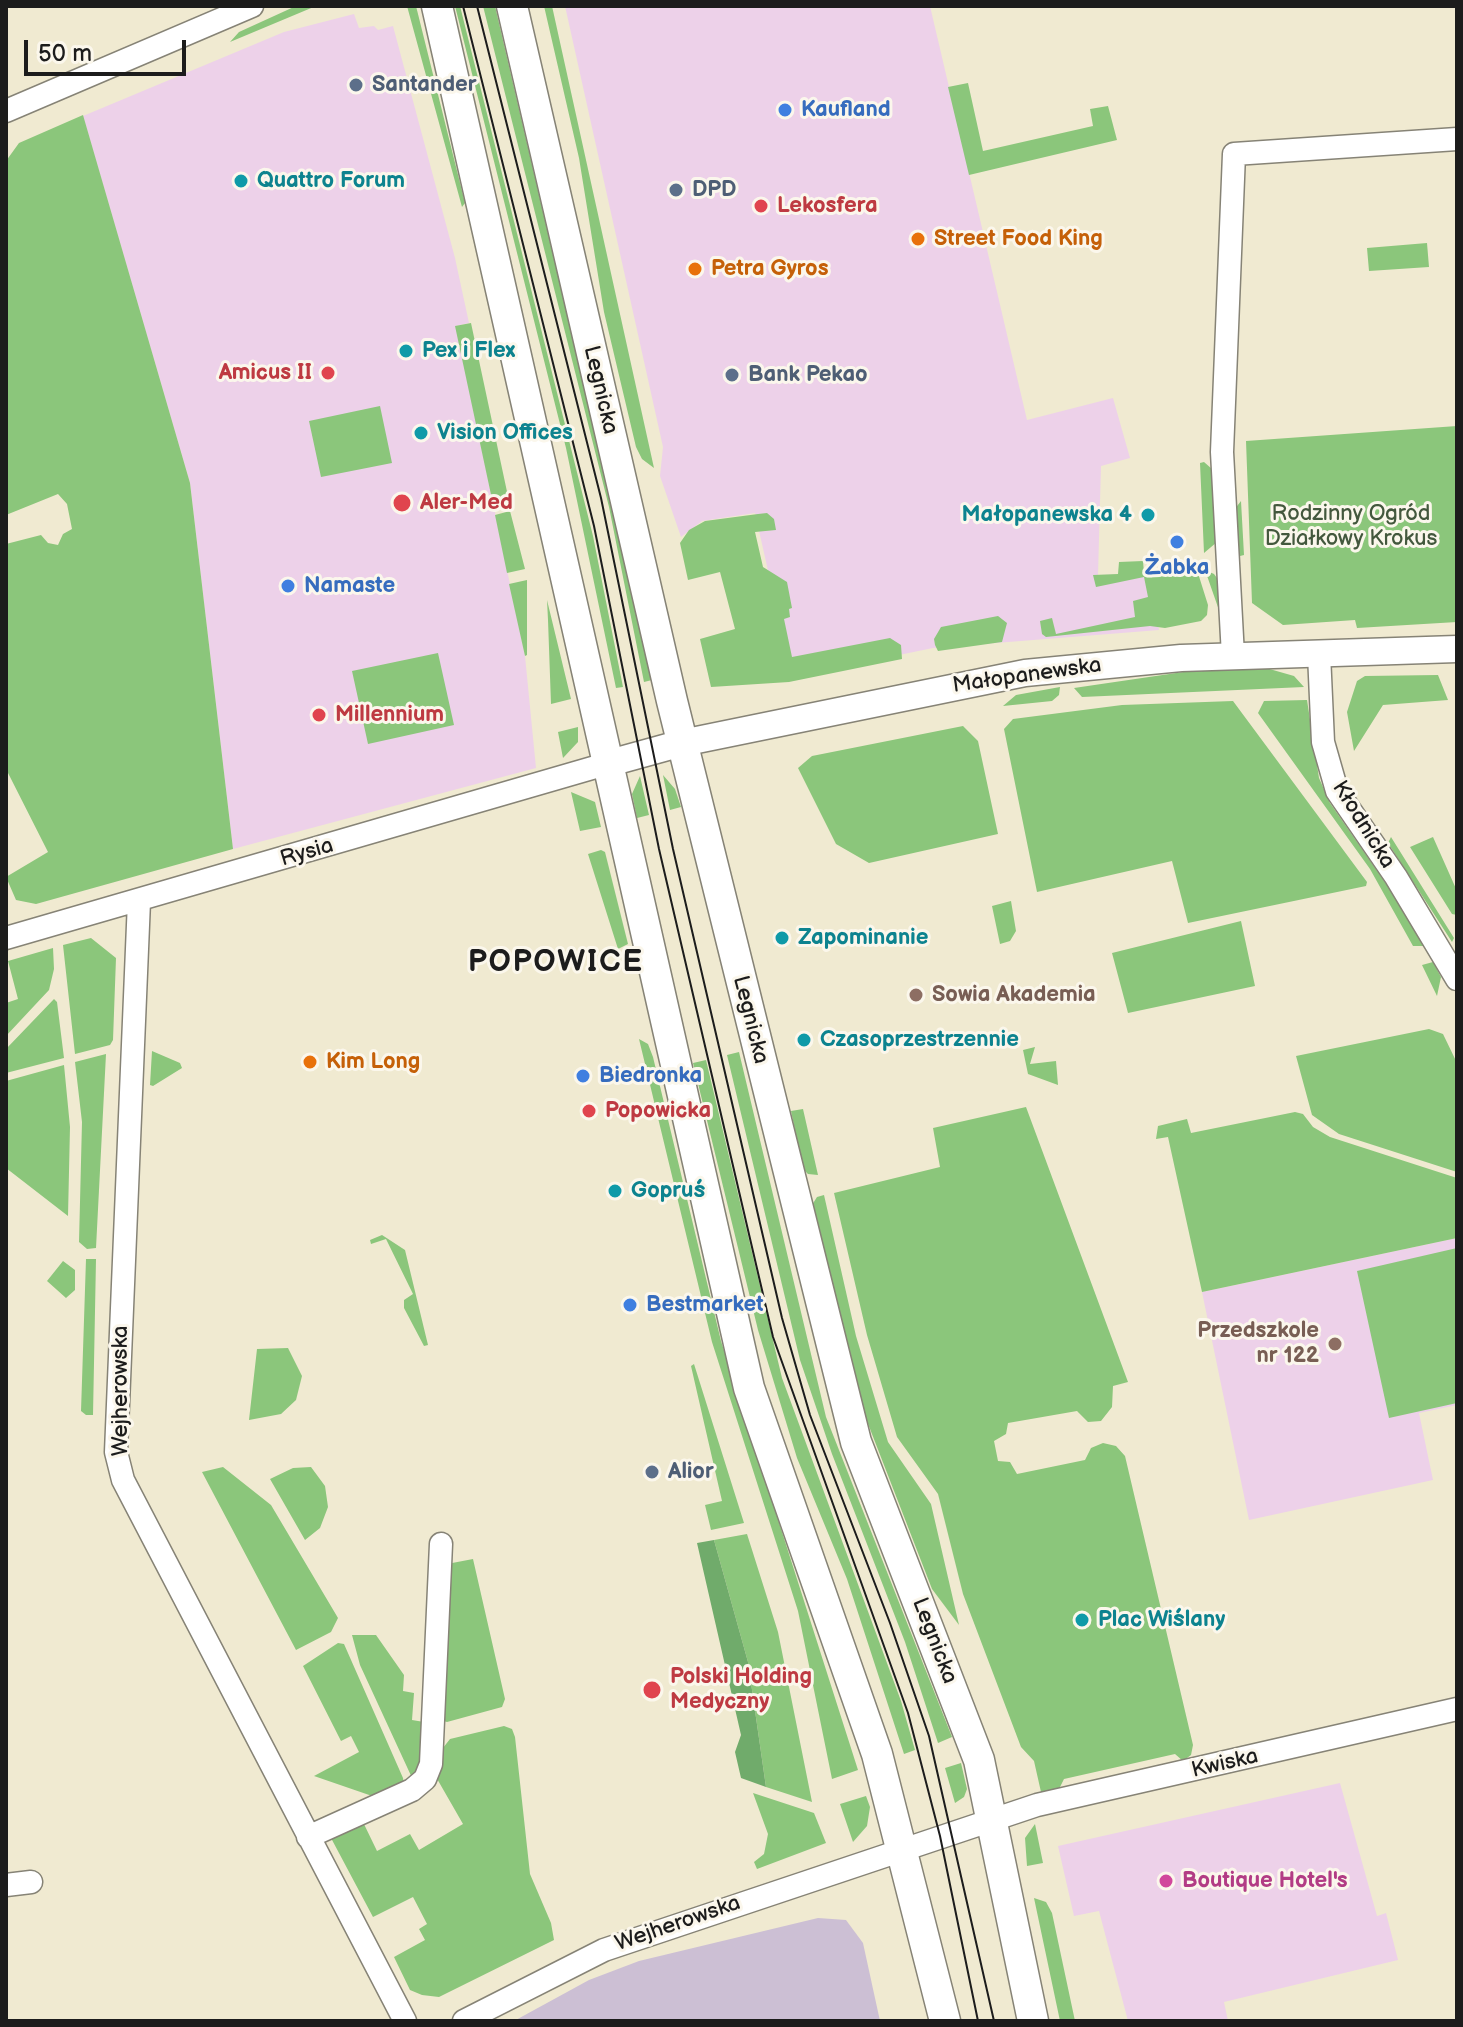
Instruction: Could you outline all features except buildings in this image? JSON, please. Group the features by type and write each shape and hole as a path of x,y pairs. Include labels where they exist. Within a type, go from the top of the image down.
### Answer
{"main road":[{"path":"437,6 749,1388 877,1754 945,2021"},
{"name":"Legnicka","path":"512,6 682,743 856,1442 972,1741 993,1820 1033,2021"}],"street":[{"path":"6,111 252,6"},
{"path":"1233,656 1222,452 1234,154 1457,139"},
{"name":"Małopanewska","path":"606,764 682,743 983,679 1058,669 1233,656 1457,649"},
{"name":"Kłodnicka","path":"1319,654 1323,742 1337,791 1396,877 1457,979"},
{"name":"Rysia","path":"6,938 606,764"},
{"name":"Wejherowska","path":"139,901 116,1452 123,1480 405,2021"},
{"path":"308,1837 417,1787 425,1779 431,1764 441,1544"},
{"name":"Kwiska","path":"902,1850 1037,1805 1457,1709"},
{"name":"Wejherowska","path":"464,2021 604,1950 902,1850"},
{"path":"6,1885 31,1882"}],"shaded area":[{"path":"565,6 930,6 1027,420 1113,398 1130,458 1101,466 1098,575 1150,574 1159,630 933,648 792,677 755,513 702,521 681,537 660,476 663,447"},
{"path":"354,14 359,28 374,26 378,30 393,26 455,258 469,323 456,326 525,656 536,768 233,849 190,483 83,116 284,32"},
{"name":"Przedszkole nr 122","path":"1457,1238 1457,1405 1419,1413 1433,1480 1249,1520 1202,1292"},
{"path":"1340,1783 1377,1916 1386,1913 1398,1960 1224,2002 1228,2021 1128,2021 1099,1911 1074,1916 1058,1846"},
{"path":"818,1918 846,1920 863,1943 880,2021 514,2021 589,1980 639,1961"}],"green space":[{"path":"296,6 316,6 230,42 239,32"},
{"path":"407,6 416,6 465,203 462,207"},
{"path":"455,6 460,6 593,536 623,687 616,688 566,448"},
{"path":"483,6 495,6 652,680 644,682 609,507"},
{"path":"544,6 552,6 654,468 642,459 636,447 604,312 579,158"},
{"path":"968,83 983,151 1093,126 1090,109 1108,106 1117,140 969,175 948,87"},
{"path":"83,115 190,483 233,849 36,904 16,900 6,877 48,852 6,769 6,544 41,535 48,543 58,545 63,534 72,529 67,504 58,494 6,515 6,161 19,143"},
{"path":"1427,243 1429,267 1369,271 1367,248"},
{"path":"471,323 509,501 493,504 455,326"},
{"path":"380,406 392,463 321,477 309,421"},
{"name":"Rodzinny Ogród Działkowy Krokus","path":"1457,426 1457,622 1357,628 1355,620 1283,625 1252,603 1246,441"},
{"path":"1204,462 1212,469 1217,542 1204,553 1200,463"},
{"path":"1241,501 1244,555 1240,556 1236,552 1234,510"},
{"path":"510,511 525,569 507,573 495,515"},
{"path":"767,513 774,519 776,530 755,532 763,567 787,582 792,608 789,609 790,617 784,619 792,657 890,638 901,645 902,659 789,682 711,687 700,639 735,629 720,572 688,580 680,543 689,530 705,521"},
{"path":"1143,561 1144,573 1197,570 1208,605 1207,615 1201,621 1165,628 1150,626 1046,637 1042,634 1040,621 1052,618 1056,634 1135,617 1133,601 1148,597 1144,577 1096,587 1093,575 1118,574 1119,562"},
{"path":"1205,570 1214,574 1220,582 1220,613"},
{"path":"527,580 527,655 525,656 509,584"},
{"path":"547,600 571,699 551,704 548,620"},
{"path":"998,616 1007,623 1002,642 938,651 934,639 941,627"},
{"path":"438,653 454,725 368,744 352,671"},
{"path":"1266,668 1294,676 1304,687 1082,697 1074,688 1183,672"},
{"path":"1438,675 1448,700 1383,705 1354,751 1347,712 1357,681 1365,676"},
{"path":"1060,687 1059,695 1052,701 1003,706 1016,695"},
{"path":"1307,700 1319,778 1330,803 1405,911 1424,946 1413,946 1370,869 1258,713 1264,701"},
{"path":"1233,701 1367,882 1366,886 1188,923 1172,861 1037,892 1004,729 1013,719 1122,705"},
{"path":"963,726 978,741 998,834 869,863 836,844 798,768 812,756"},
{"path":"578,727 578,742 563,758 558,732"},
{"path":"663,775 675,789 681,807 670,810"},
{"path":"640,776 649,815 637,818 632,794"},
{"path":"571,792 595,802 601,827 580,831"},
{"path":"1391,837 1454,938 1452,942 1388,843"},
{"path":"1433,837 1457,891 1457,915 1452,914 1410,847"},
{"path":"601,850 605,852 628,944 618,949 588,854"},
{"path":"1011,901 1016,931 1010,941 1000,944 992,906"},
{"path":"1241,921 1255,986 1128,1013 1112,953"},
{"path":"91,938 116,958 113,1040 110,1045 75,1054 63,945"},
{"path":"53,948 54,969 49,990 6,1036 6,1003 18,999 8,961"},
{"path":"1433,962 1441,977 1437,996 1422,965"},
{"path":"54,999 57,1002 64,1058 6,1073 6,1049"},
{"path":"1429,1029 1443,1034 1457,1063 1457,1172 1339,1134 1312,1115 1296,1056"},
{"path":"639,1039 648,1044 653,1057 721,1341 858,1770 832,1779 798,1611 712,1342"},
{"path":"1035,1047 1030,1064 1056,1061 1058,1085 1028,1074 1023,1050"},
{"path":"152,1051 180,1063 182,1068 153,1086 150,1085"},
{"path":"739,1052 826,1417 952,1737 938,1743 905,1642 832,1454 800,1360 727,1055"},
{"path":"106,1054 96,1248 87,1249 79,1242 82,1122 75,1062"},
{"path":"706,1060 782,1378 901,1701 915,1750 904,1754 847,1579 797,1458 758,1330 693,1063"},
{"path":"64,1065 70,1127 68,1216 6,1168 6,1081"},
{"path":"1026,1107 1128,1382 1113,1386 1112,1407 1101,1421 1088,1422 1077,1411 1008,1423 1006,1434 994,1441 998,1461 1010,1462 1017,1474 1085,1460 1091,1448 1103,1443 1116,1446 1125,1456 1193,1745 1191,1755 1183,1761 1175,1754 1064,1779 1059,1789 1041,1792 1034,1761 1021,1747 963,1594 938,1494 897,1437 867,1335 834,1193 940,1167 933,1128"},
{"path":"803,1109 818,1175 808,1174 803,1169 791,1111"},
{"path":"1295,1112 1303,1114 1313,1127 1330,1137 1457,1178 1457,1238 1202,1292 1168,1137 1156,1139 1158,1126 1187,1119 1191,1133"},
{"path":"824,1195 856,1336 888,1442 931,1504 959,1625 932,1589 865,1416 812,1205 817,1197"},
{"path":"382,1235 405,1250 428,1345 424,1346 404,1308 404,1300 413,1294 386,1239 371,1244 370,1240"},
{"path":"1457,1248 1457,1403 1389,1418 1357,1271"},
{"path":"86,1259 96,1259 93,1415 81,1411"},
{"path":"63,1261 75,1270 75,1290 66,1298 47,1281"},
{"path":"288,1348 302,1376 296,1400 281,1414 249,1420 257,1349"},
{"path":"694,1364 744,1523 711,1530 705,1505 722,1501 691,1366"},
{"path":"223,1467 271,1505 338,1618 331,1632 296,1650 202,1472"},
{"path":"311,1467 325,1486 328,1507 320,1528 305,1540 270,1479 293,1468"},
{"path":"747,1534 778,1632 812,1802 766,1787 748,1662 714,1540"},
{"path":"714,1540 748,1662 766,1787 741,1778 735,1752 741,1735 697,1543"},
{"path":"473,1559 505,1699 502,1707 447,1722 440,1720 447,1564"},
{"path":"352,1635 376,1635 404,1675 403,1691 414,1693 412,1720 424,1722 422,1770 413,1780 360,1665"},
{"path":"338,1643 344,1644 403,1778 404,1784 375,1797 314,1776 359,1752 351,1736 341,1741 303,1666"},
{"path":"504,1726 512,1729 515,1737 530,1874 551,1923 554,1940 439,1997 422,1995 410,1990 394,1957 425,1940 419,1929 427,1924 413,1897 373,1917 331,1838 362,1820 377,1851 410,1834 419,1850 463,1824 436,1777 439,1753 450,1739"},
{"path":"961,1763 967,1789 964,1797 955,1803 945,1768"},
{"path":"753,1793 814,1813 826,1843 757,1869 754,1862 764,1854 768,1834"},
{"path":"866,1796 870,1807 867,1826 853,1842 840,1804"},
{"path":"1035,1824 1043,1863 1027,1866 1025,1838"},
{"path":"1034,1898 1046,1902 1052,1913 1075,2021 1060,2021"}],"tram line":[{"path":"463,6 594,526 659,849 773,1337 908,1713 940,1836 978,2021"},
{"path":"477,6 601,498 673,849 782,1318 810,1415 890,1623 929,1736 994,2021"}],"place":[{"name":"Santander","path":"356,85"},
{"name":"Kaufland","path":"785,110"},
{"name":"Quattro Forum","path":"241,181"},
{"name":"DPD","path":"676,190"},
{"name":"Lekosfera","path":"761,206"},
{"name":"Street Food King","path":"918,239"},
{"name":"Petra Gyros","path":"695,269"},
{"name":"Pex i Flex","path":"406,351"},
{"name":"Amicus II","path":"328,373"},
{"name":"Bank Pekao","path":"732,375"},
{"name":"Vision Offices","path":"421,433"},
{"name":"Aler-Med","path":"402,503"},
{"name":"Małopanewska 4","path":"1148,515"},
{"name":"Żabka","path":"1177,542"},
{"name":"Namaste","path":"288,586"},
{"name":"Millennium","path":"319,715"},
{"name":"Zapominanie","path":"782,938"},
{"name":"Sowia Akademia","path":"916,995"},
{"name":"Czasoprzestrzennie","path":"804,1040"},
{"name":"Kim Long","path":"310,1062"},
{"name":"Biedronka","path":"583,1076"},
{"name":"Popowicka","path":"589,1111"},
{"name":"Gopruś","path":"615,1191"},
{"name":"Bestmarket","path":"630,1305"},
{"name":"Przedszkole nr 122","path":"1335,1344"},
{"name":"Alior","path":"652,1472"},
{"name":"Plac Wiślany","path":"1082,1620"},
{"name":"Polski Holding Medyczny","path":"652,1690"},
{"name":"Boutique Hotel's","path":"1166,1881"}],"district":[{"name":"POPOWICE","path":"556,963"}]}
